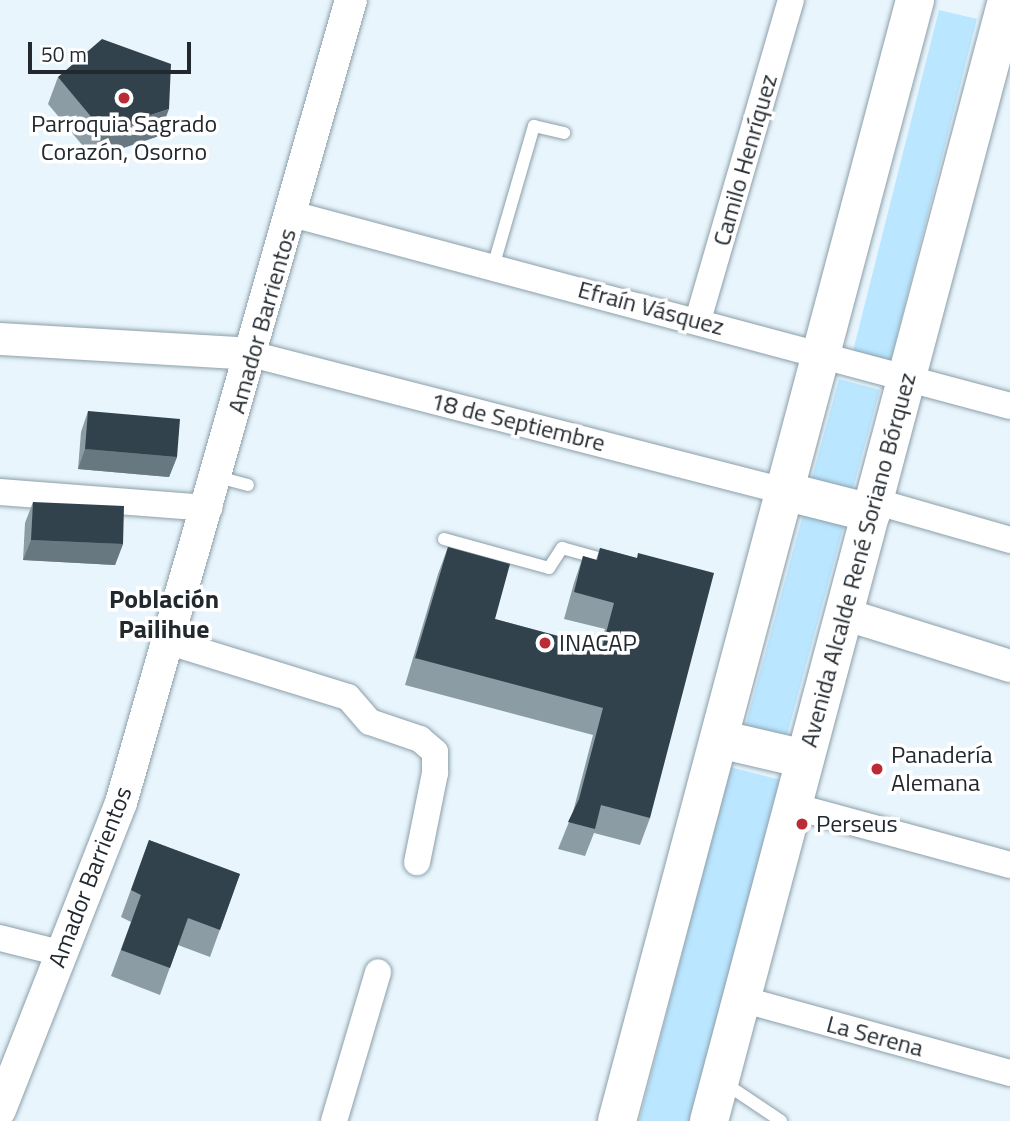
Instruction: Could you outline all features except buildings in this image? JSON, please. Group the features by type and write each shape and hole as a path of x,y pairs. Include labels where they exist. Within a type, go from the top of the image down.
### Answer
{"main road":[{"path":"617,1121 915,0"},
{"name":"Avenida Alcalde René Soriano Bórquez","path":"709,1121 907,377 1003,3"},
{"path":"784,491 872,507"},
{"path":"719,739 805,760"}],"street":[{"name":"Amador Barrientos","path":"0,1110 121,803 209,508 233,481 251,354 351,0"},
{"name":"Camilo Henríquez","path":"698,320 791,0"},
{"name":"Efraín Vásquez","path":"292,214 698,320 1010,406"},
{"path":"0,339 251,354"},
{"name":"18 de Septiembre","path":"251,354 784,491"},
{"path":"0,492 209,508"},
{"path":"872,507 1010,540"},
{"path":"844,614 1010,666"},
{"path":"170,642 348,697 370,722 420,739 435,752 435,773 417,862"},
{"path":"793,806 1010,866"},
{"path":"0,938 60,953"},
{"path":"334,1121 378,972"},
{"name":"La Serena","path":"741,999 1010,1073"}],"lane":[{"path":"493,267 534,126 564,133"},
{"path":"444,539 549,568 562,548 618,564"},
{"path":"720,1080 781,1121"}],"shaded area":[{"path":"939,10 977,19 891,360 853,351"},
{"path":"839,379 880,390 851,496 810,485"},
{"path":"805,507 846,518 786,739 745,727"},
{"path":"730,767 785,781 698,1121 639,1121"}],"place":[{"name":"Parroquia Sagrado Corazón, Osorno","path":"124,98"},
{"name":"INACAP","path":"545,643"},
{"name":"Panadería Alemana","path":"877,769"},
{"name":"Perseus","path":"802,824"}],"district":[{"name":"Población Pailihue","path":"164,614"}]}
